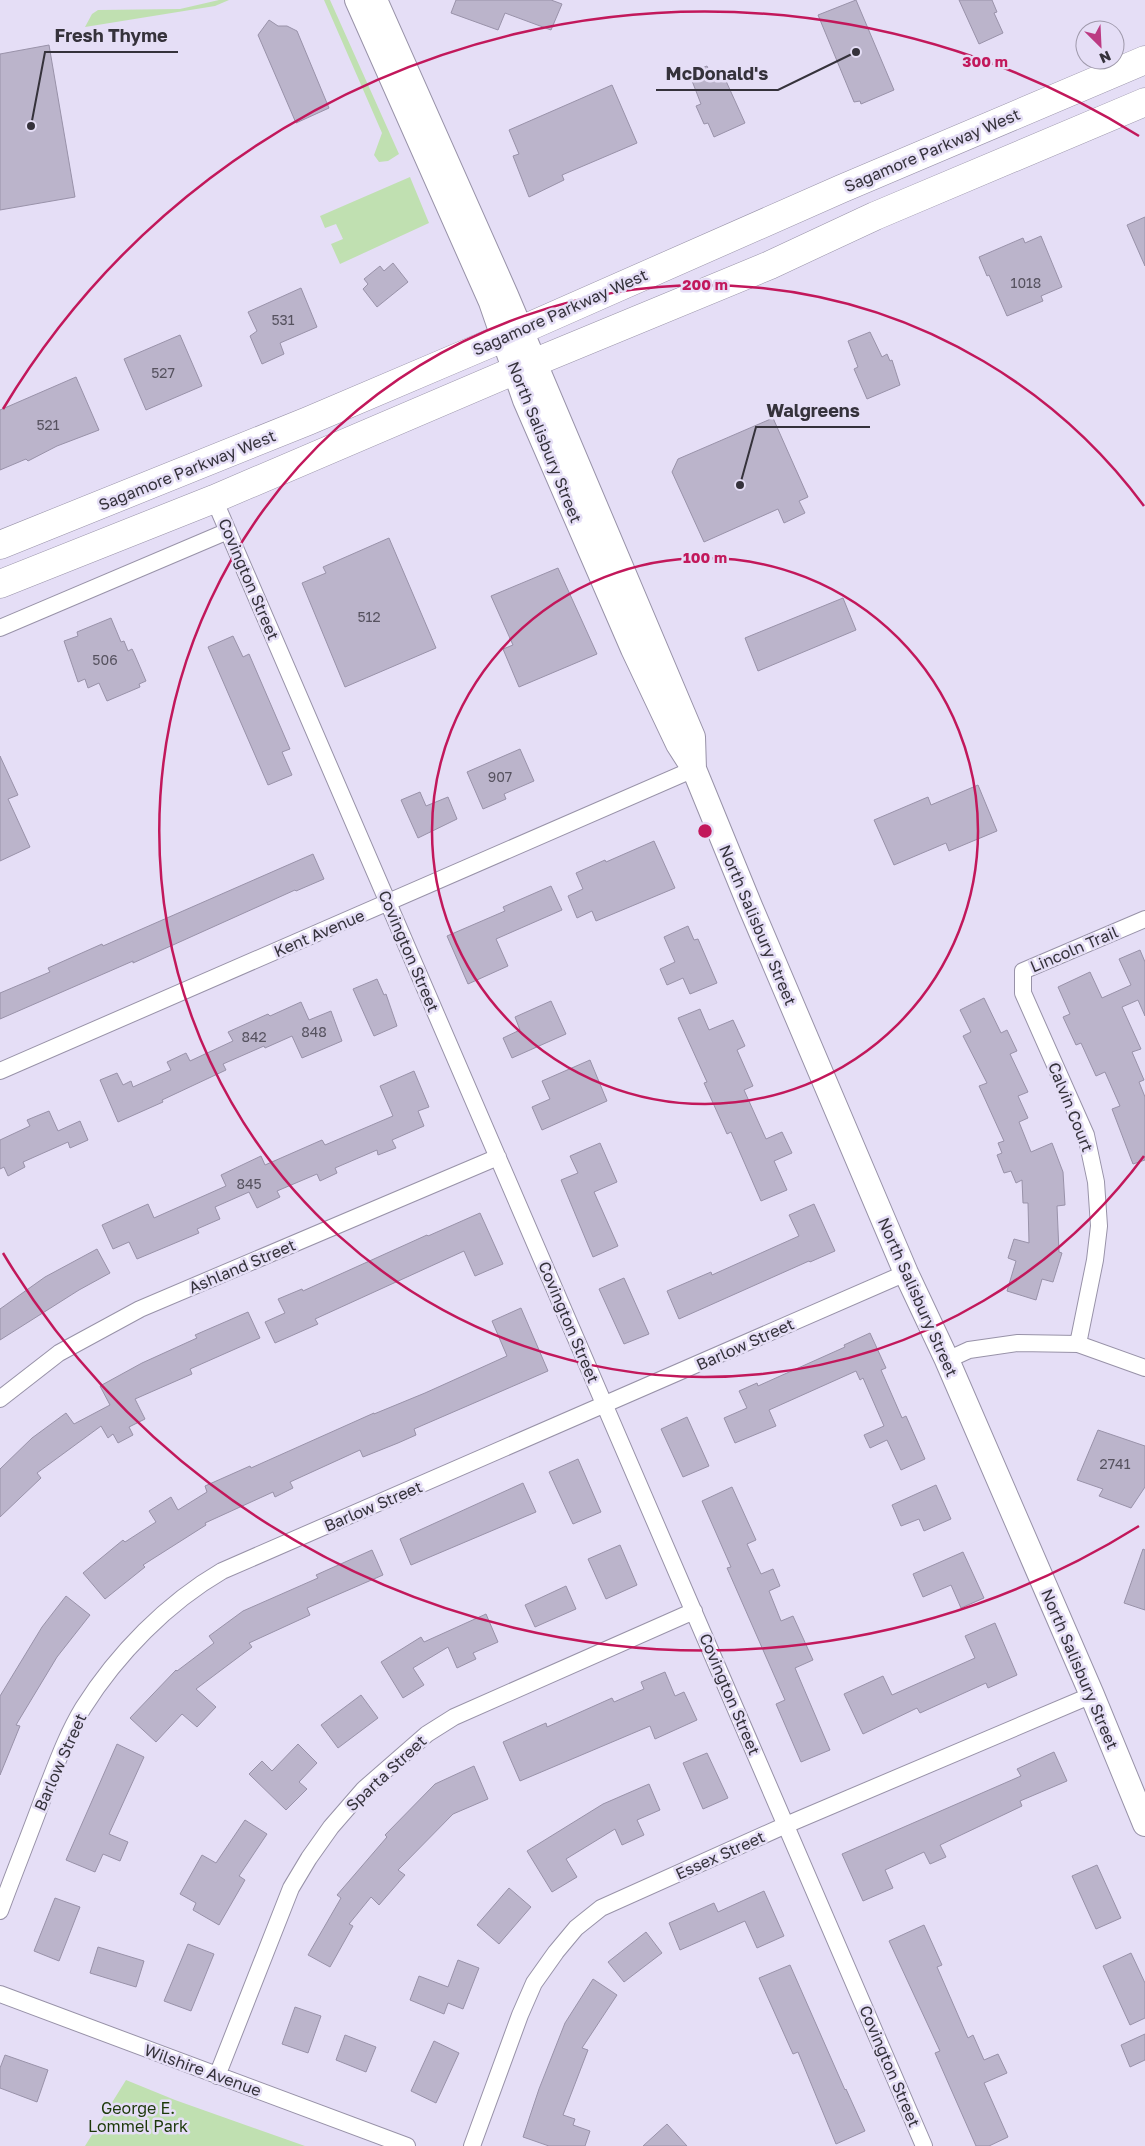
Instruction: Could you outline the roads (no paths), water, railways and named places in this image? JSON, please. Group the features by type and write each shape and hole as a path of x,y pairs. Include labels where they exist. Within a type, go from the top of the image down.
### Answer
{"highway":[{"name":"Sagamore Parkway West","path":"0,545 308,421 512,334 841,188 1145,60"},
{"path":"0,584 214,499 770,265 875,216 1145,102"}],"street":[{"name":"North Salisbury Street","path":"357,0 487,292 512,334"},
{"name":"North Salisbury Street","path":"375,0 525,367 693,736 694,769 750,906 906,1273 947,1360 1092,1695 1145,1824"},
{"name":"Covington Street","path":"214,499 924,2146"},
{"path":"0,628 228,532"},
{"name":"Kent Avenue","path":"0,1071 694,769"},
{"name":"Lincoln Trail","path":"1023,993 1023,971 1145,919"},
{"name":"Calvin Court","path":"1023,993 1086,1135 1096,1182 1099,1226 1095,1260 1078,1344"},
{"name":"Ashland Street","path":"0,1399 59,1353 140,1309 498,1157"},
{"name":"Barlow Street","path":"0,1911 59,1757 83,1709 129,1649 183,1596 222,1571 605,1406 906,1273"},
{"path":"947,1360 969,1350 1018,1343 1078,1344 1145,1368"},
{"name":"Sparta Street","path":"217,2076 291,1888 309,1858 364,1789 427,1734 454,1717 694,1611"},
{"name":"Essex Street","path":"472,2146 520,2015 534,1983 576,1928 601,1908 786,1825 1092,1695"},
{"name":"Wilshire Avenue","path":"0,1994 407,2146"}],"place":[{"name":"McDonald's","path":"856,52"},
{"name":"Fresh Thyme","path":"31,126"},
{"name":"Walgreens","path":"740,485"}],"park label":[{"name":"George E. Lommel Park","path":"138,2117"}]}
